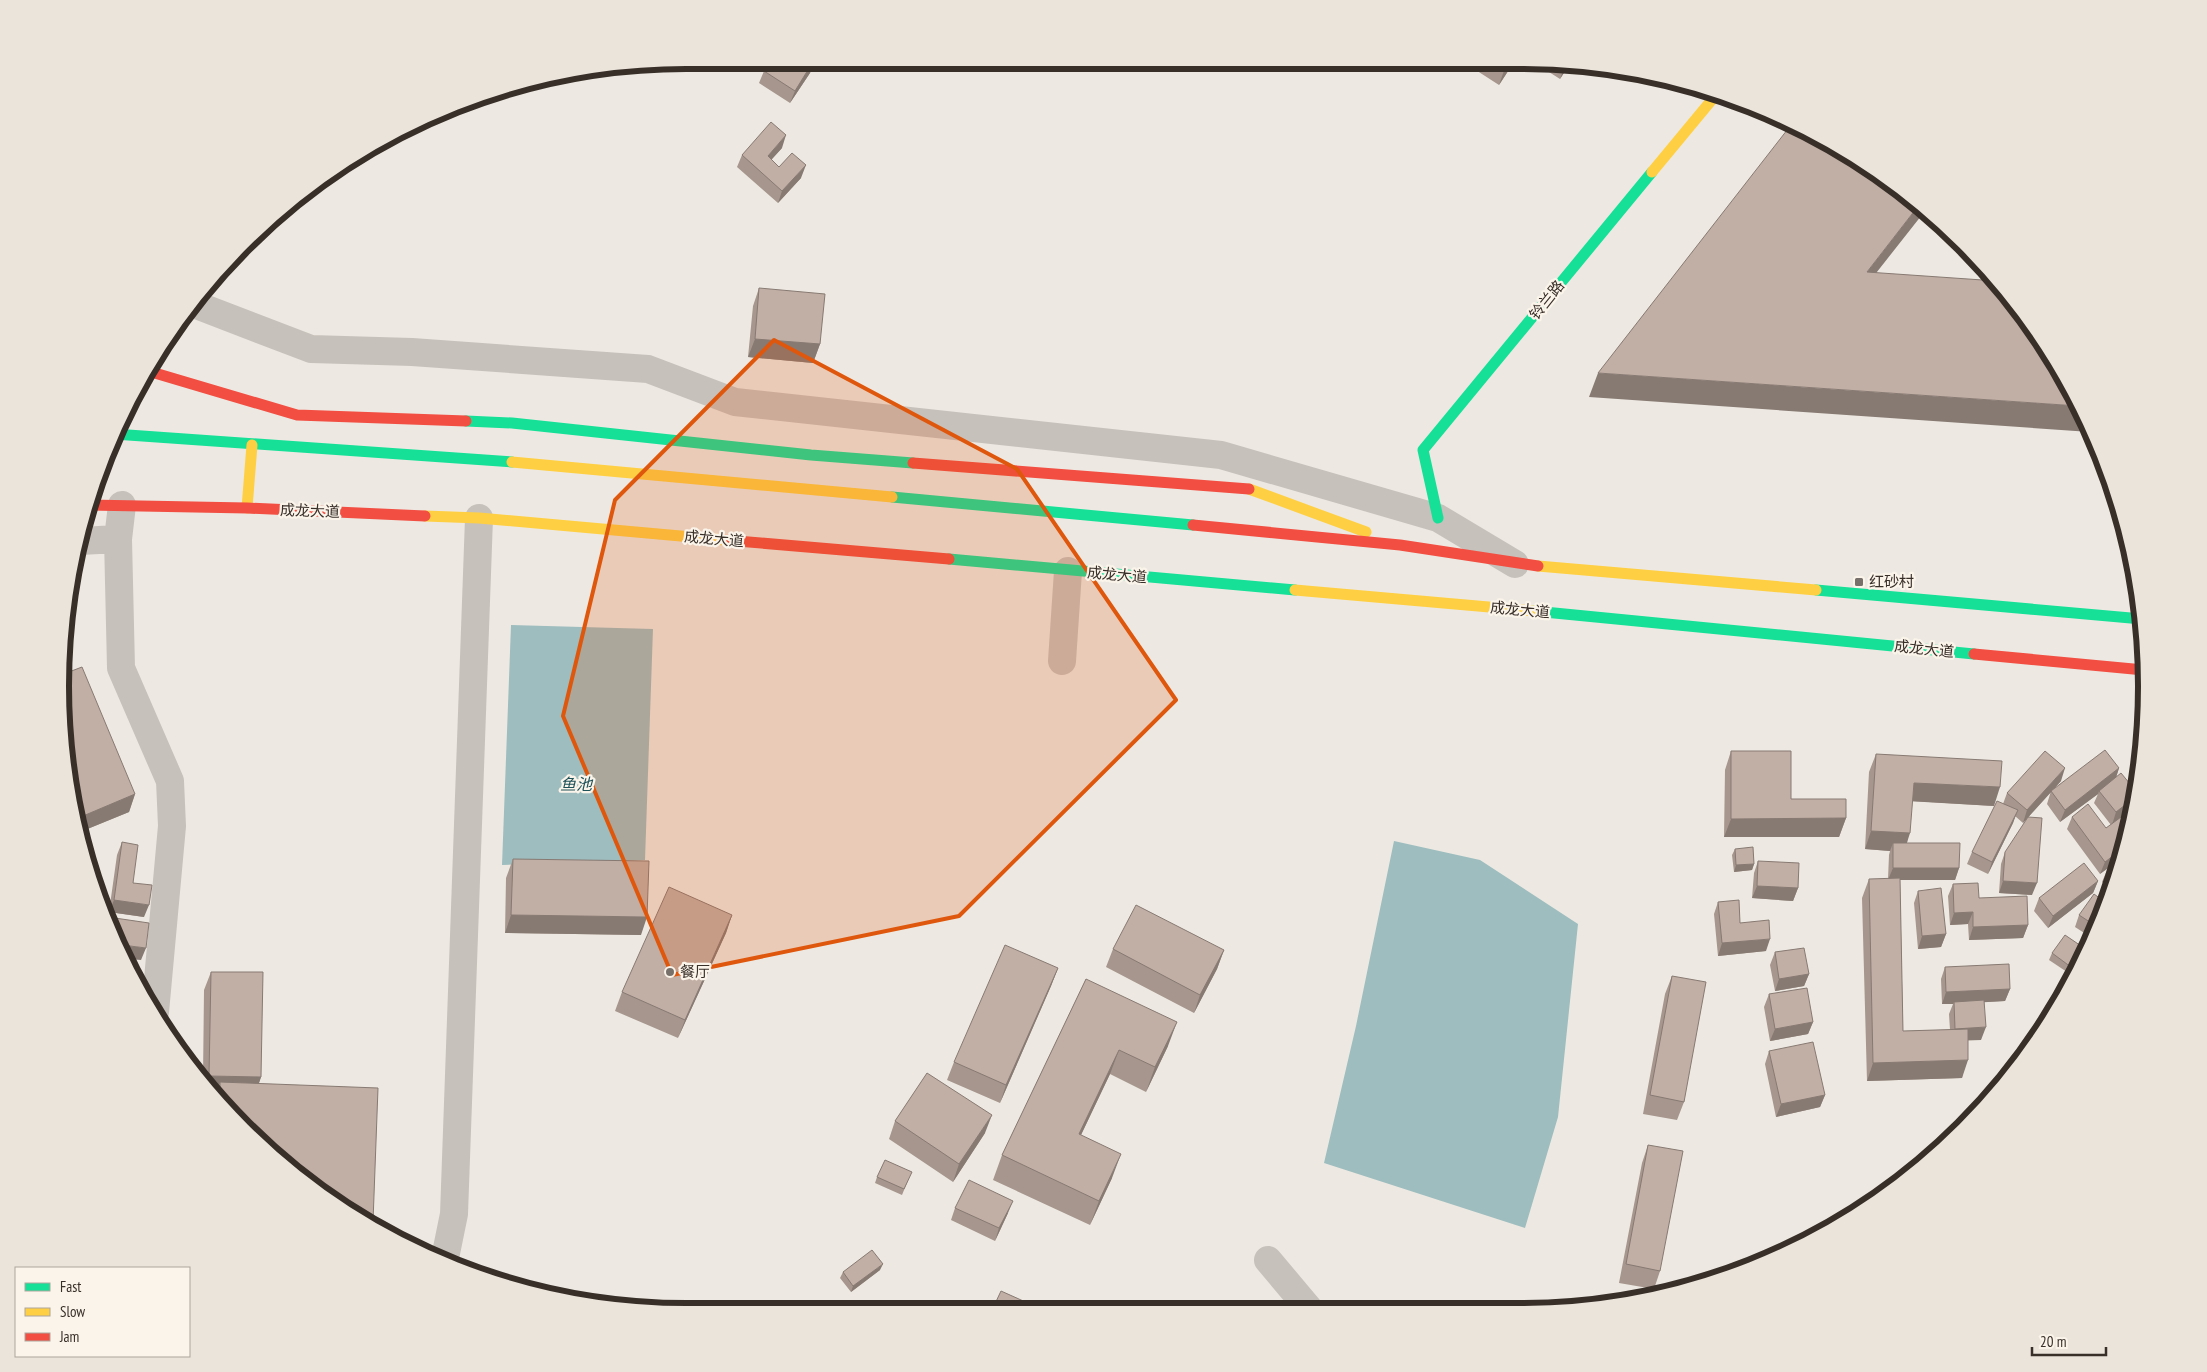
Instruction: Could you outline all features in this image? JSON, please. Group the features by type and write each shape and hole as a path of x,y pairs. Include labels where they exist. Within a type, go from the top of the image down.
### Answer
{"main road":[{"name":"铃兰路","path":"1438,518 1423,450 1713,100"},
{"path":"154,373 297,416 512,423 811,455 1253,489 1400,545"},
{"path":"123,435 560,465 1400,545 1516,564 2134,618"},
{"path":"247,508 252,445"},
{"name":"成龙大道","path":"97,505 247,508 479,518 1556,613 2138,669"}],"street":[{"path":"199,306 312,349 412,352 648,369 735,402 1221,455 1438,518 1516,564"},
{"path":"122,505 118,539 121,668 170,781 172,826 156,1003"},
{"path":"446,1254 454,1214 479,518"},
{"path":"87,541 118,539"},
{"path":"1062,661 1068,571"},
{"path":"1268,1260 1304,1303"}],"highlighted area":[{"path":"774,340 1017,469 1176,700 959,916 672,975 563,716 615,500"}],"water":[{"name":"鱼池","path":"511,625 653,629 645,860 502,865"},
{"path":"1394,841 1480,860 1578,924 1558,1117 1525,1228 1324,1163 1356,1026"}],"building":[{"path":"765,69 809,69 795,91 764,71"},
{"path":"771,122 786,135 768,156 779,167 792,153 806,165 782,191 742,155"},
{"path":"1788,129 1830,151 1897,196 1915,211 1867,272 1986,280 2011,310 2034,343 2056,377 2071,406 1598,373"},
{"path":"759,288 825,294 820,344 755,339"},
{"path":"82,667 135,794 83,816 74,767 70,726 69,672"},
{"path":"2105,750 2119,768 2065,810 2051,791"},
{"path":"1731,751 1791,751 1791,799 1846,799 1846,818 1731,819"},
{"path":"2045,751 2065,768 2027,810 2007,793"},
{"path":"1876,754 2002,761 2000,787 1914,783 1910,833 1871,831"},
{"path":"2121,773 2130,784 2126,804 2116,812 2099,791"},
{"path":"1997,801 2018,810 1992,862 1972,852"},
{"path":"2088,804 2106,828 2124,815 2114,855 2105,862 2072,817"},
{"path":"2028,817 2042,818 2037,883 2003,881 2005,852"},
{"path":"122,842 138,845 133,883 152,885 149,905 114,900"},
{"path":"1893,843 1960,843 1959,868 1893,868"},
{"path":"1753,847 1754,864 1736,865 1735,849"},
{"path":"513,859 649,861 647,917 511,915"},
{"path":"1758,861 1799,863 1798,888 1757,886"},
{"path":"2084,863 2098,881 2053,916 2039,898"},
{"path":"1900,878 1903,1031 1968,1029 1968,1060 1873,1063 1869,879"},
{"path":"1978,883 1979,898 2027,896 2028,925 1973,927 1973,912 1954,913 1953,884"},
{"name":"餐厅","path":"669,887 732,915 685,1020 622,992"},
{"path":"1941,888 1946,934 1922,936 1918,891"},
{"path":"2094,894 2100,898 2091,923 2079,915"},
{"path":"1739,900 1740,923 1769,920 1770,939 1722,943 1718,902"},
{"path":"1136,905 1224,950 1200,995 1113,949"},
{"path":"115,918 149,923 146,948 126,946"},
{"path":"2065,935 2081,946 2071,967 2052,953"},
{"path":"1005,945 1058,968 1006,1085 954,1062"},
{"path":"1804,948 1809,974 1779,979 1775,952"},
{"path":"2009,964 2010,989 1946,992 1945,967"},
{"path":"211,972 263,972 261,1077 209,1076"},
{"path":"1672,976 1706,982 1684,1102 1650,1095"},
{"path":"1086,979 1177,1022 1155,1067 1119,1050 1079,1134 1121,1154 1099,1201 1002,1155"},
{"path":"1807,988 1813,1022 1775,1029 1769,994"},
{"path":"1984,1000 1986,1027 1955,1029 1954,1002"},
{"path":"1813,1042 1825,1095 1781,1104 1769,1051"},
{"path":"927,1073 992,1115 959,1164 895,1121"},
{"path":"220,1082 378,1088 373,1218 310,1176 279,1150 220,1091"},
{"path":"1648,1145 1683,1151 1660,1271 1626,1264"},
{"path":"885,1160 912,1172 904,1189 877,1177"},
{"path":"969,1180 1013,1201 999,1228 955,1208"},
{"path":"872,1250 883,1264 853,1286 843,1272"},
{"path":"1001,1291 1028,1303 995,1303"}],"traffic: fast":[{"path":"1438,518 1423,450 1652,172"},
{"path":"466,421 512,423 811,455 913,463"},
{"path":"123,435 512,462"},
{"path":"892,497 1193,525"},
{"path":"949,559 1295,590"},
{"path":"1816,590 2134,618"},
{"path":"1534,611 1974,654"}],"traffic: slow":[{"path":"1652,172 1712,100"},
{"path":"247,508 252,445"},
{"path":"512,462 892,497"},
{"path":"1249,489 1366,532"},
{"path":"425,516 479,518 725,540"},
{"path":"1538,566 1816,590"},
{"path":"1295,590 1534,611"}],"traffic: jam":[{"path":"154,373 297,415 466,421"},
{"path":"913,463 1249,489"},
{"path":"97,505 247,508 425,516"},
{"path":"1193,525 1400,545 1538,566"},
{"path":"725,540 949,559"},
{"path":"1974,654 2138,669"}],"place":[{"name":"红砂村","path":"1859,582"},
{"name":"餐厅","path":"670,972"}]}
